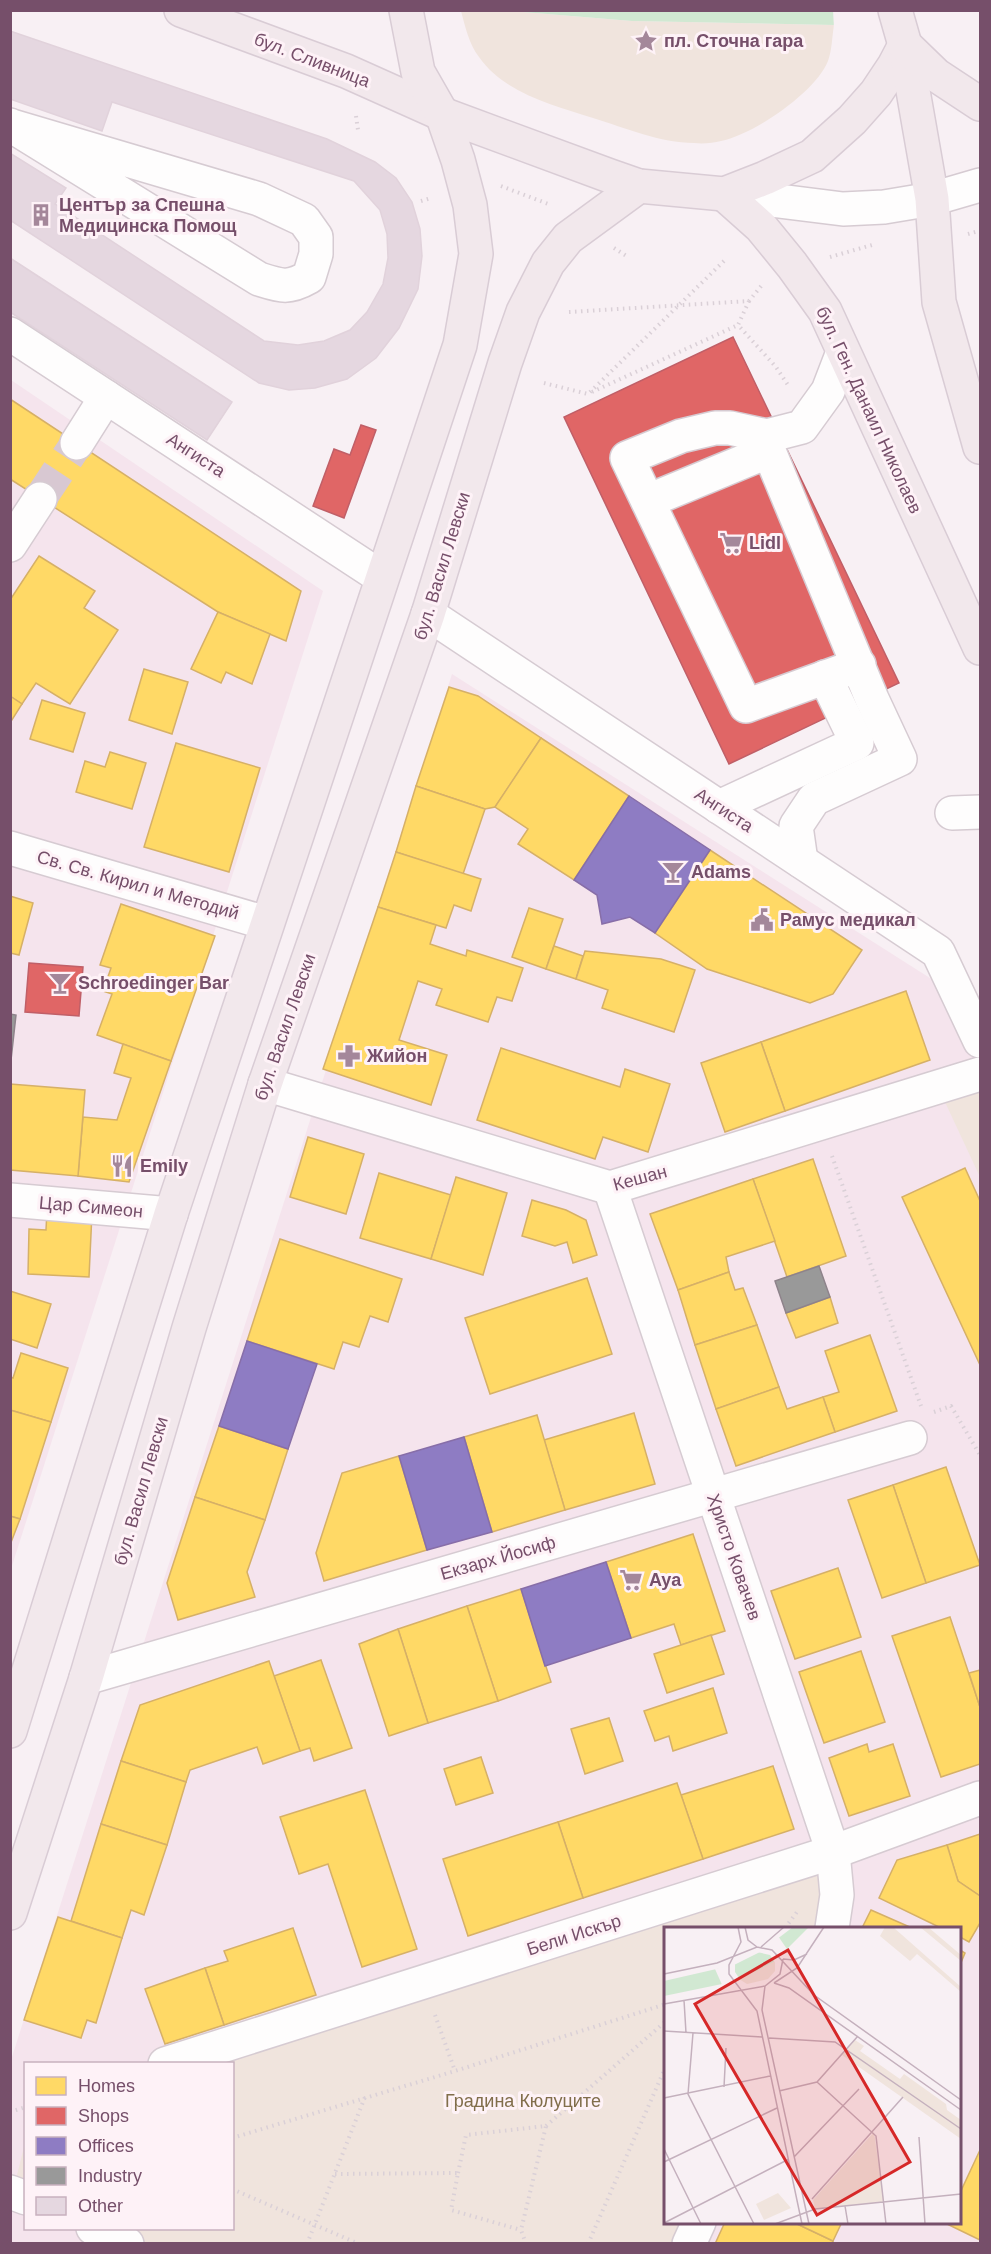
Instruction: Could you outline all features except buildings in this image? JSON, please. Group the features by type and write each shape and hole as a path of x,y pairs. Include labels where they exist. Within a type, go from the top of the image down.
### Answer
{"main road":[{"name":"бул. Сливница","path":"181,10 346,71 442,114 639,186 724,194"},
{"path":"895,10 905,45 932,199 939,302 981,447"},
{"path":"10,1731 20,1675 381,577 460,345 476,254 470,204 465,181 442,114 418,72 408,21"},
{"path":"905,45 936,75 981,104"},
{"path":"724,194 812,156 852,120 876,93 905,45"},
{"name":"бул. Васил Левски","path":"10,1913 86,1678 189,1328 265,1084 428,614 504,363 524,312 549,263 568,238 639,186"},
{"name":"бул. Ген. Данаил Николаев","path":"724,194 761,227 825,311 981,648"}],"street":[{"path":"11,126 259,199 304,220 316,237 316,254 309,277 295,285 278,285 259,279 11,126"},
{"path":"724,194 843,209 884,207 932,199 981,185"},
{"name":"Ангиста","path":"10,334 381,577"},
{"path":"843,352 828,392 802,427 767,436 730,428 715,428 681,436 627,458 746,706 859,666"},
{"path":"77,443 106,397"},
{"path":"648,501 769,451 900,759 814,799 796,826 801,861"},
{"path":"10,545 40,499"},
{"name":"Ангиста","path":"428,614 938,952 981,1041"},
{"path":"719,807 857,743 825,677"},
{"name":"Св. Св. Кирил и Методий","path":"10,848 267,923"},
{"name":"Кешан","path":"265,1084 610,1188 981,1074"},
{"name":"Христо Ковачев","path":"610,1188 833,1852 837,1895 832,1927"},
{"name":"Цар Симеон","path":"10,1200 171,1214"},
{"name":"Екзарх Йосиф","path":"86,1678 910,1438"},
{"name":"Бели Искър","path":"171,2062 833,1852 981,1798"},
{"path":"689,2244 699,2224"},
{"path":"95,2230 127,2244"}],"path":[{"path":"356,116 358,130"},
{"path":"493,183 551,205"},
{"path":"421,201 431,198"},
{"path":"826,258 877,244"},
{"path":"614,248 628,257"},
{"path":"588,394 724,261"},
{"path":"544,383 588,394 738,325 749,301 762,285"},
{"path":"568,312 749,301"},
{"path":"738,325 776,367 789,386 799,388"},
{"path":"821,1123 924,1415 951,1406 981,1455"},
{"path":"424,1983 455,2071"},
{"path":"234,2137 664,2005"},
{"path":"521,2230 451,2211 466,2135 546,2126 664,2023"},
{"path":"588,2244 664,2071"},
{"path":"307,2244 365,2097"},
{"path":"526,2244 521,2230 546,2126"},
{"path":"335,2174 459,2173"},
{"path":"234,2190 359,2244"}],"shaded area":[{"path":"511,11 919,11 834,25 632,21"},
{"path":"11,380 323,591 11,1569"},
{"path":"452,674 974,1006 980,1021 980,2243 11,2244 11,2060"}],"green space":[{"path":"461,11 511,11 632,21 834,25 828,61 811,86 782,110 750,130 721,141 697,143 643,134 546,102 516,89 489,69 479,57 470,41"},
{"path":"980,1072 980,1177 938,1087"},
{"name":"Градина Кюлуците","path":"832,1853 828,1927 664,1927 664,2224 696,2224 687,2243 128,2244 97,2230 234,2230 234,2062 173,2062"},
{"path":"24,2147 24,2196 13,2191"}],"pier":[{"path":"833,10 922,11 834,28"}],"tunnel":[{"path":"40,499 77,443"}],"place":[{"name":"пл. Сточна гара","path":"646,41"},
{"name":"Център за Спешна Медицинска Помощ","path":"41,215"},
{"name":"Lidl","path":"731,543"},
{"name":"Adams","path":"673,872"},
{"name":"Рамус медикал","path":"762,920"},
{"name":"Schroedinger Bar","path":"60,983"},
{"name":"Жийон","path":"349,1056"},
{"name":"Emily","path":"122,1166"},
{"name":"Aya","path":"631,1580"}]}
